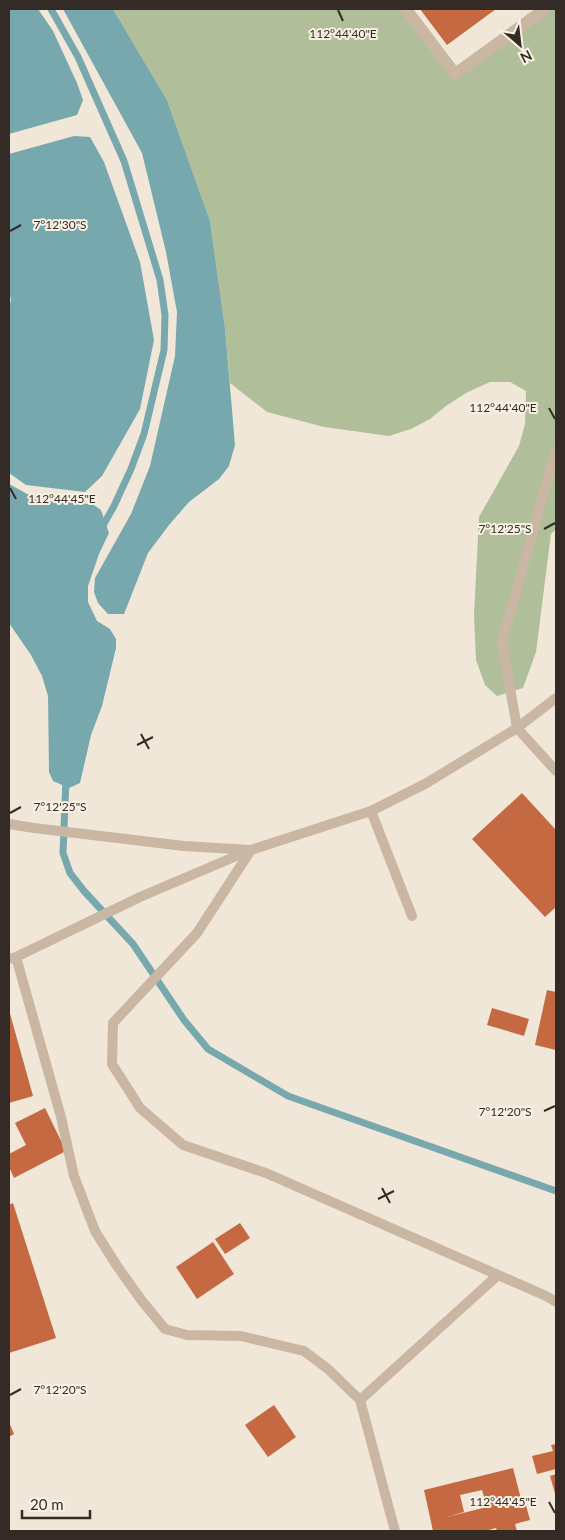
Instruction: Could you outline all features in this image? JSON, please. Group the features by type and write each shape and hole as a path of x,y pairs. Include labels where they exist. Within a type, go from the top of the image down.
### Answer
{"street":[{"path":"406,9 455,74 545,9"}],"lane":[{"path":"556,449 502,642 517,728 556,770"},
{"path":"396,1531 360,1400 328,1369 304,1351 241,1336 187,1336 165,1328 116,1266 95,1231 78,1185 61,1116 12,958 140,897 251,850 371,811 425,784 517,728 556,698"},
{"path":"371,811 412,916"},
{"path":"9,824 184,846 251,850"},
{"path":"251,850 196,933 113,1023 112,1064 140,1108 183,1145 266,1173 498,1274 556,1302"},
{"path":"360,1400 498,1274"}],"green space":[{"path":"113,9 406,9 455,74 545,9 556,9 556,529 551,534 536,652 523,688 497,696 485,685 476,660 474,615 479,517 519,446 525,424 526,391 510,382 490,382 466,393 430,419 411,429 389,436 324,427 267,412 230,383 225,328 210,221 167,100"}],"water":[{"path":"9,9 38,9 53,31 83,100 77,115 9,134"},
{"path":"63,9 113,9 167,100 210,221 225,328 235,445 229,466 219,479 189,502 148,553 124,614 108,614 98,603 94,592 95,578 131,514 150,466 175,356 177,312 166,252 142,153"},
{"path":"74,136 90,137 104,162 140,262 154,340 140,409 102,476 85,492 26,485 9,473 9,309 11,299 9,293 9,154"},
{"path":"9,484 40,501 75,502 94,505 101,510 109,533 99,554 88,586 88,602 97,621 110,629 116,639 116,648 102,706 91,735 80,783 69,788 53,781 49,772 48,696 42,676 31,655 9,623"}],"building":[{"path":"420,9 496,9 447,45"},
{"path":"522,793 556,830 556,907 545,917 472,839"},
{"path":"547,990 556,992 556,1050 535,1045"},
{"path":"492,1008 529,1019 524,1036 487,1025"},
{"path":"9,1010 33,1096 9,1103"},
{"path":"45,1108 66,1151 14,1178 9,1167 9,1154 26,1145 15,1123"},
{"path":"13,1203 56,1338 9,1353 9,1205"},
{"path":"240,1223 250,1238 225,1254 215,1239"},
{"path":"213,1242 234,1274 197,1299 176,1267"},
{"path":"274,1405 296,1437 268,1457 245,1425"},
{"path":"9,1422 14,1434 9,1437"},
{"path":"556,1444 556,1469 537,1474 532,1456 553,1451 551,1445"},
{"path":"513,1468 521,1499 524,1498 530,1520 515,1524 517,1531 497,1531 496,1528 485,1531 433,1531 424,1490","holes":["482,1490 487,1507 447,1517 464,1512 460,1495"]},
{"path":"556,1474 556,1497 550,1476"}],"waterway":[{"path":"51,9 78,57 124,161 160,280 165,315 164,350 144,434 131,469 101,529"},
{"path":"66,779 63,853 70,873 133,944 184,1020 208,1049 288,1096 556,1191"}]}
